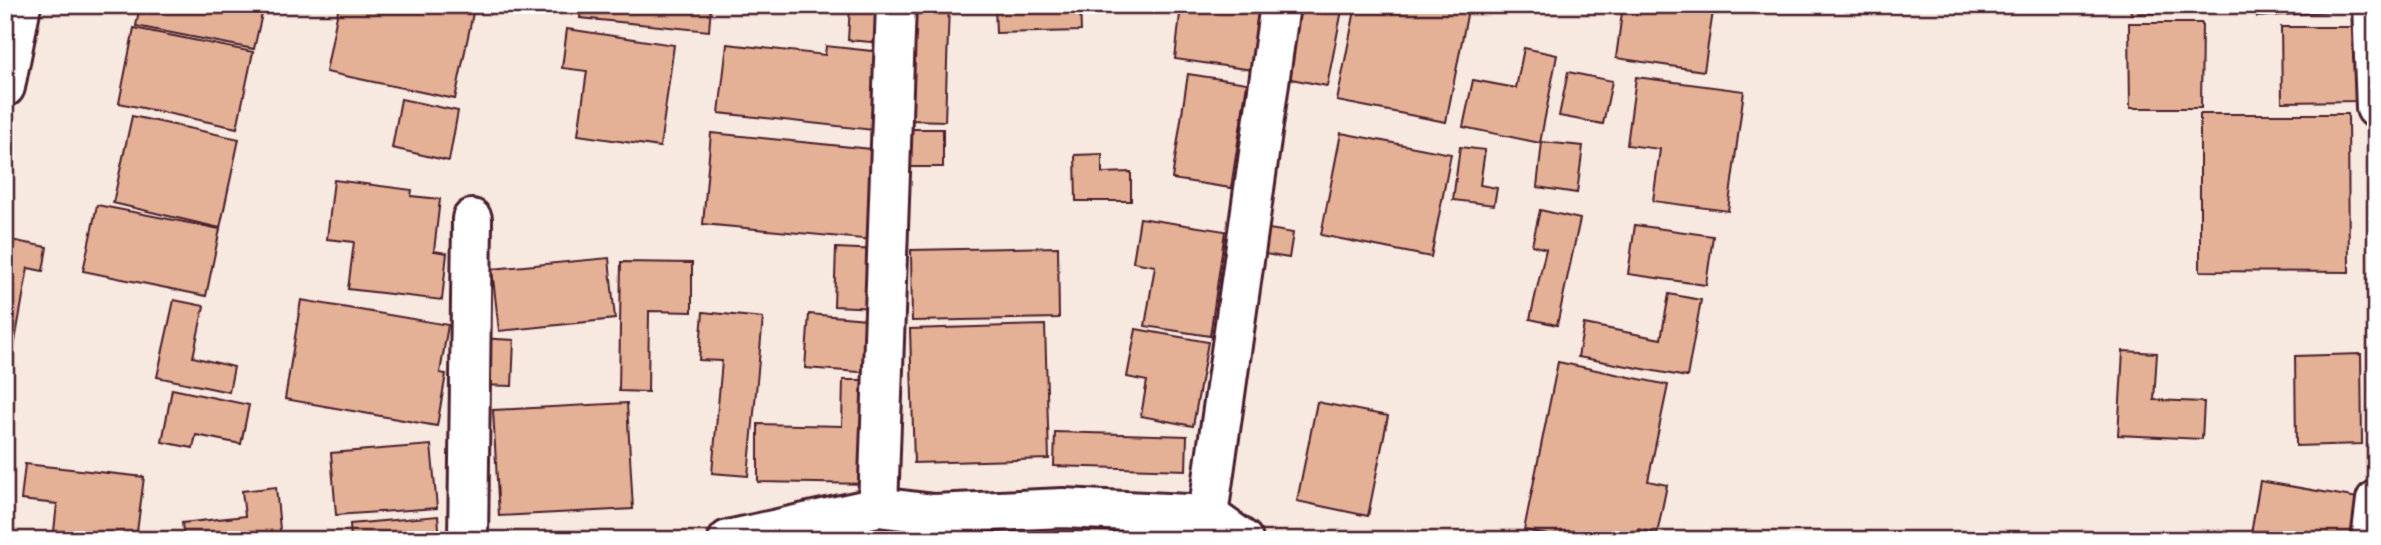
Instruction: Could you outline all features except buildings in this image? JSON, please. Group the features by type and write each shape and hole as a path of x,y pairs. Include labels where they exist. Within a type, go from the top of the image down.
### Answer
{"street":[{"path":"5,87 21,5"},
{"path":"878,507 896,5"},
{"path":"1208,515 1280,5"},
{"path":"2372,5 2376,108"},
{"path":"468,540 472,219"},
{"path":"2371,540 2376,500"},
{"path":"729,540 878,507 933,527 1063,508 1208,515 1243,540"}]}
